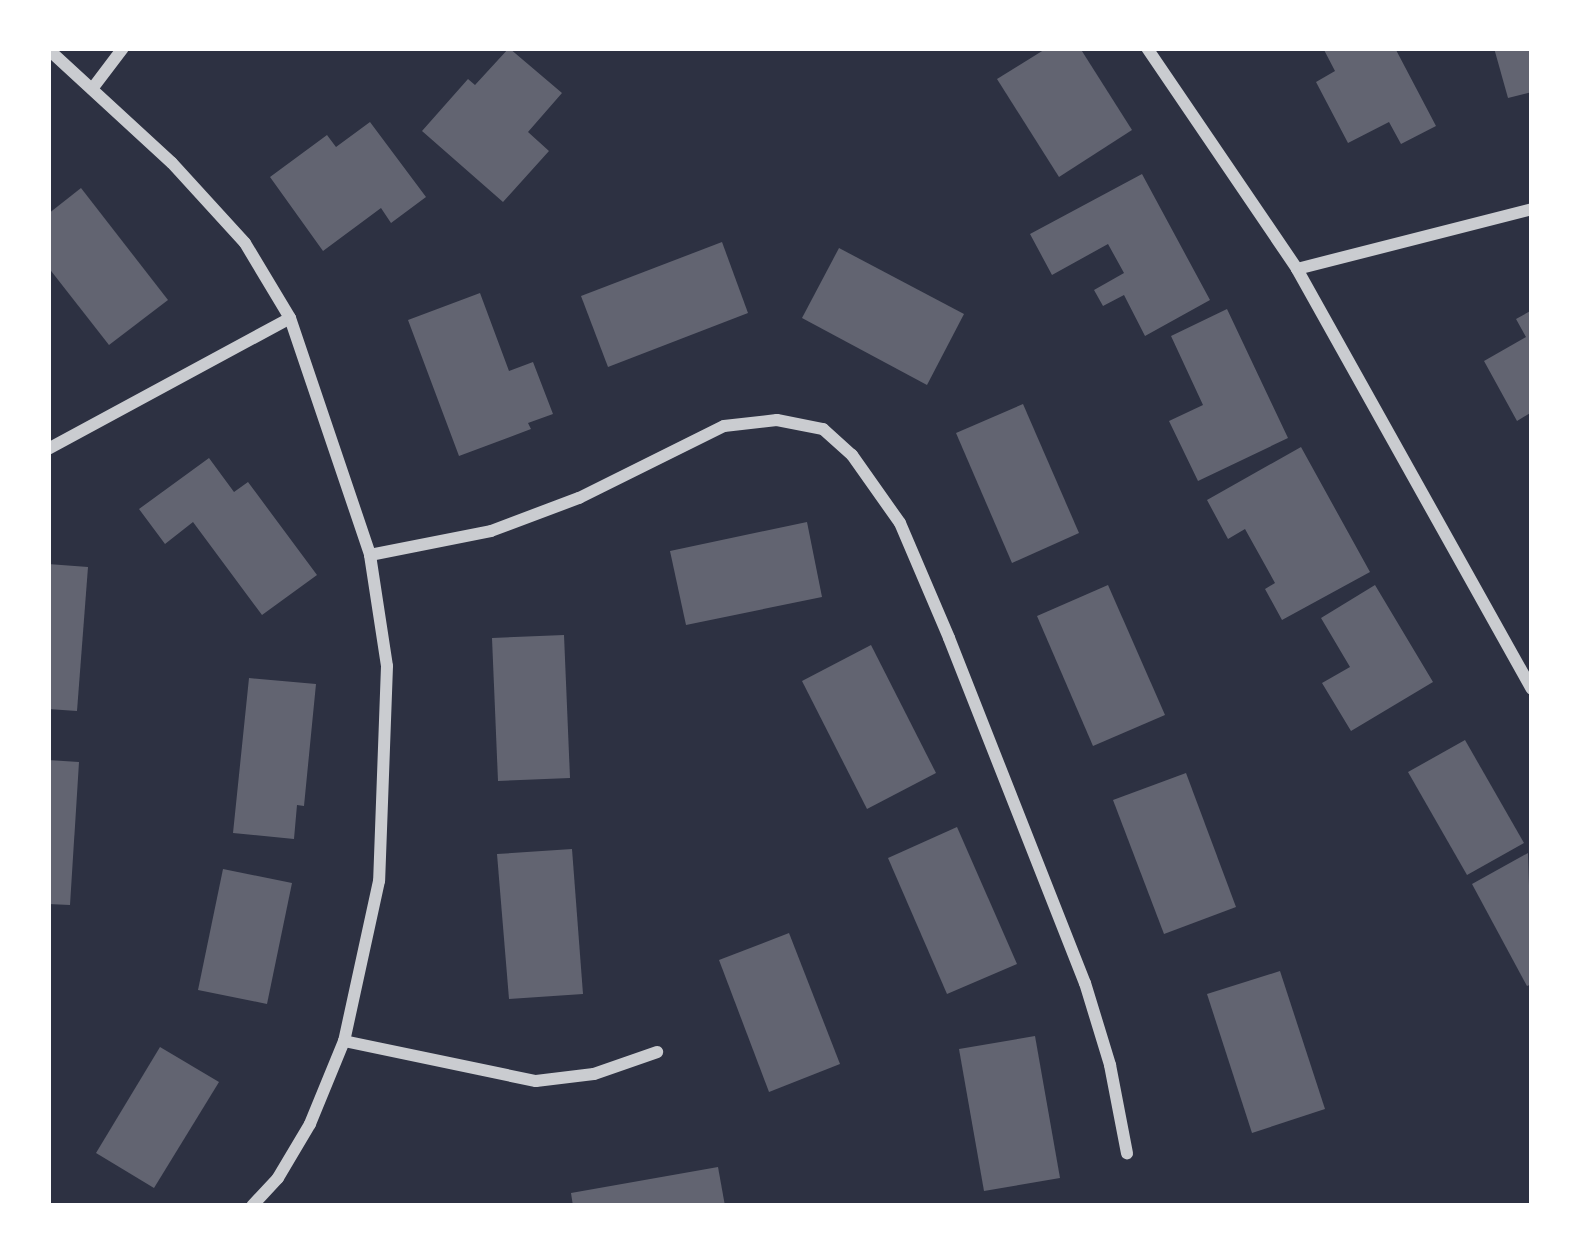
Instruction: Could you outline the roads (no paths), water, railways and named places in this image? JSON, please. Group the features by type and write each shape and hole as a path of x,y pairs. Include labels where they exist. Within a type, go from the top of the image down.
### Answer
{"street":[{"path":"92,89 123,48"},
{"path":"1147,48 1297,269 1532,689"},
{"path":"48,49 172,163 245,243 290,318 370,555 387,666 379,881 344,1041 310,1124 278,1178 252,1206"},
{"path":"1297,269 1532,209"},
{"path":"48,449 290,318"},
{"path":"370,555 491,531 535,515 724,426 777,421 823,429 852,455 900,523 949,638 1085,983 1111,1065 1127,1153"},
{"path":"344,1041 536,1082 594,1074 657,1052"}]}
